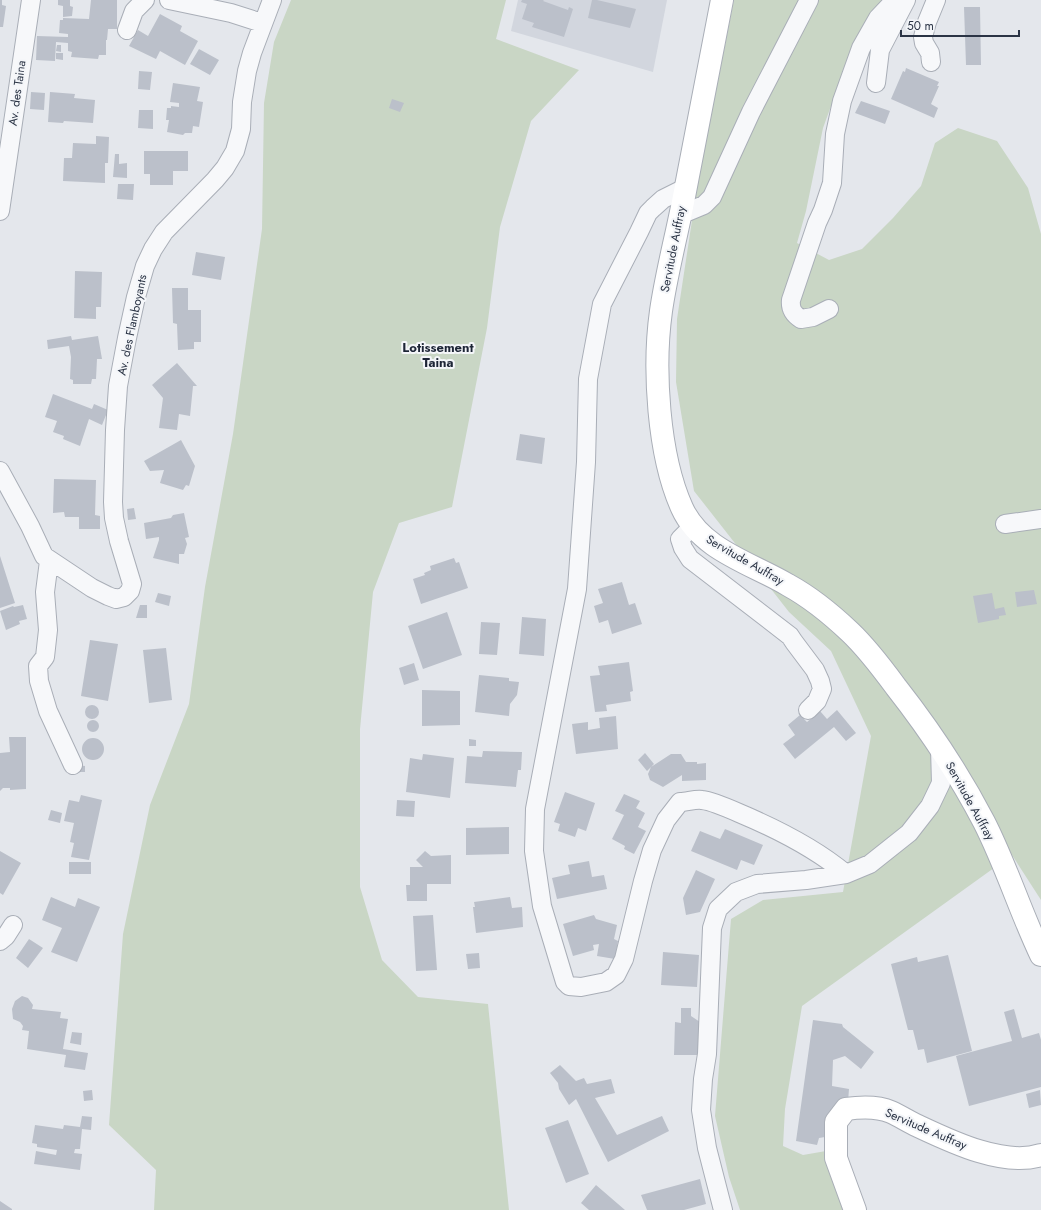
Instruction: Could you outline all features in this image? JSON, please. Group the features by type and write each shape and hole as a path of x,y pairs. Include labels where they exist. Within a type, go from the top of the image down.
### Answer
{"street":[{"name":"Av. des Taina","path":"0,211 31,0"},
{"path":"127,30 134,10 145,0"},
{"path":"169,0 231,13 262,23"},
{"name":"Av. des Flamboyants","path":"49,561 110,598 116,599 124,597 130,591 131,582 119,541 115,523 113,502 115,430 118,391 126,338 145,267 154,247 164,232 226,168 235,151 241,127 242,102 246,77 262,23 272,0"},
{"name":"Servitude Auffray","path":"722,0 661,312 657,372 661,423 669,471 682,508 693,526 709,542 789,585 822,608 851,632 877,661 954,768 985,823 1041,955"},
{"path":"680,215 704,205 712,197 751,112 809,0"},
{"path":"829,309 813,317 801,319 792,312 790,306 817,223 824,210 832,183 836,134 842,101 861,48 878,18 895,0"},
{"path":"876,83 880,50 906,0"},
{"path":"931,62 930,53 924,43 923,37 936,0"},
{"path":"685,188 663,199 648,213 602,304 588,379 586,462 576,595 535,809 534,851 542,906 565,982 569,986 581,987 611,979 616,975 624,959 648,863 666,820 680,802 701,800 728,808 769,826 819,854 846,874"},
{"path":"0,471 30,526 41,552 49,561 45,592 48,630 45,657 38,666 39,681 48,711 73,765"},
{"path":"1005,524 1041,519"},
{"path":"693,526 680,539 682,548 690,559 790,636 815,670 822,689 817,701 808,710"},
{"path":"723,1210 707,1148 701,1110 703,1079 707,1054 712,928 718,909 736,892 758,884 806,880 846,874 870,864 909,833 930,806 941,782 940,748"},
{"path":"0,941 6,936 13,925"},
{"name":"Servitude Auffray","path":"856,1210 836,1158 836,1122 846,1109 862,1107 890,1112 958,1144 995,1155 1022,1158 1041,1155"}],"shaded area":[{"path":"518,0 667,0 653,72 511,31"}],"green space":[{"path":"291,0 506,0 496,39 579,70 531,121 500,227 487,328 452,507 399,523 373,592 360,729 360,887 382,960 418,997 488,1004 509,1210 154,1210 156,1170 109,1125 123,934 150,805 189,704 205,587 233,434 262,229 264,103 274,42"},
{"path":"734,0 887,0 854,43 823,128 806,211 797,243 829,260 862,249 893,218 921,186 935,143 958,128 997,141 1028,188 1041,234 1041,900 1012,855 802,1006 785,1109 783,1146 803,1155 826,1151 849,1210 740,1210 729,1177 715,1116 731,919 763,900 843,892 871,736 831,651 789,612 694,491 676,382 677,319 698,181"}],"building":[{"path":"0,0 2,0 2,5 6,6 3,27 0,27"},
{"path":"58,0 70,0 70,6 73,7 72,16 63,17 63,6 58,5"},
{"path":"91,0 117,0 117,29 108,29 106,55 99,55 98,59 71,57 72,52 68,51 68,43 56,42 55,61 36,60 37,36 68,37 68,34 59,33 60,20 63,20 63,18 89,19"},
{"path":"522,0 544,0 543,1 568,10 569,7 573,9 564,37 532,27 534,23 522,19 527,4 521,2"},
{"path":"592,0 636,9 630,28 588,18"},
{"path":"964,7 980,7 981,65 966,65"},
{"path":"160,14 182,26 180,31 198,41 185,65 160,51 156,59 129,46 138,30 148,36"},
{"path":"57,45 61,45 61,52 56,51"},
{"path":"199,49 219,60 210,75 190,64"},
{"path":"56,53 63,53 63,60 56,59"},
{"path":"906,68 939,82 937,86 939,86 931,104 938,108 934,118 891,99 903,71 905,72"},
{"path":"139,71 152,72 150,90 138,89"},
{"path":"173,83 200,87 197,101 203,102 199,127 193,126 192,133 185,133 183,135 167,132 169,120 166,120 167,108 171,108 171,106 179,107 179,103 170,102"},
{"path":"31,92 45,93 44,110 30,109"},
{"path":"50,92 75,94 74,98 95,100 93,123 64,121 63,123 48,122"},
{"path":"392,99 404,103 400,112 389,108"},
{"path":"861,101 890,111 885,124 855,113"},
{"path":"139,110 153,110 153,129 138,128"},
{"path":"96,136 109,137 108,163 105,163 105,183 63,181 64,158 72,158 73,143 96,144"},
{"path":"144,151 188,151 188,171 173,171 173,185 150,185 150,174 144,174"},
{"path":"115,154 119,154 119,164 127,163 127,178 113,177"},
{"path":"118,184 134,184 133,200 117,199"},
{"path":"196,252 225,257 221,280 192,275"},
{"path":"75,271 102,272 101,307 96,307 96,319 74,318"},
{"path":"172,288 188,288 188,310 201,310 201,342 194,342 194,349 178,350 177,324 173,323"},
{"path":"71,336 72,340 98,336 102,359 97,359 96,379 92,379 91,384 73,384 73,380 70,379 71,357 69,346 48,349 47,340"},
{"path":"177,363 197,386 193,386 190,416 179,414 177,430 159,428 163,398 152,385"},
{"path":"53,394 92,409 94,404 108,410 102,425 89,419 80,446 63,439 64,436 53,432 57,421 45,417"},
{"path":"520,434 545,438 542,464 516,460"},
{"path":"181,440 195,466 189,486 186,485 183,490 160,483 164,470 150,471 144,461"},
{"path":"54,479 96,480 95,515 100,516 100,529 79,529 79,517 65,517 64,512 53,513"},
{"path":"134,508 136,519 128,520 127,509"},
{"path":"184,513 189,537 185,538 187,544 184,554 179,554 179,564 153,558 159,537 146,539 144,523 171,518 173,515"},
{"path":"0,556 15,603 0,608"},
{"path":"454,558 456,563 459,562 468,588 421,604 413,579 425,575 424,573 431,570 430,566"},
{"path":"622,582 629,605 635,603 642,624 612,634 608,620 599,623 594,606 603,603 598,589"},
{"path":"1034,590 1037,604 1017,607 1015,592"},
{"path":"158,593 171,596 169,606 155,602"},
{"path":"992,593 995,609 1004,607 1006,615 999,616 999,619 978,623 973,596"},
{"path":"23,605 27,619 19,621 20,624 6,630 0,611 13,606"},
{"path":"140,605 147,605 147,618 136,618"},
{"path":"447,612 462,655 423,669 408,626"},
{"path":"522,617 546,619 544,656 519,654"},
{"path":"481,622 500,623 497,655 479,654"},
{"path":"90,640 118,644 108,701 81,696"},
{"path":"166,648 172,700 149,703 143,650"},
{"path":"629,662 633,691 630,692 631,701 606,705 607,711 595,712 590,676 600,675 598,666"},
{"path":"414,663 419,680 404,685 399,668"},
{"path":"479,675 509,678 509,681 519,682 517,695 510,704 509,716 475,712"},
{"path":"422,690 460,691 460,725 422,726"},
{"path":"92,705 97,707 99,712 97,717 92,719 87,717 85,712 87,707"},
{"path":"837,710 856,733 846,741 834,727 795,759 783,744 795,735 788,725 800,715 807,722 820,711 827,719"},
{"path":"616,716 618,749 576,754 572,724 588,722 588,730 600,728 599,718"},
{"path":"95,720 98,721 98,731 91,732 88,731 87,724 88,721"},
{"path":"9,737 26,737 26,789 10,790 10,788 3,788 0,791 0,753 10,752"},
{"path":"93,738 101,741 104,749 101,757 93,760 85,757 82,749 85,741"},
{"path":"469,739 476,740 476,746 469,746"},
{"path":"483,751 522,752 521,770 518,770 516,787 465,783 467,756 482,757"},
{"path":"645,753 654,764 647,771 638,760"},
{"path":"423,754 454,758 450,798 406,792 410,758 422,760"},
{"path":"671,754 681,754 686,762 697,762 697,764 706,763 706,780 682,781 682,775 663,787 650,780 648,774 651,767"},
{"path":"77,765 85,766 85,772 76,772"},
{"path":"565,792 595,803 586,831 578,828 575,837 558,831 560,824 554,822"},
{"path":"624,794 640,801 636,808 645,813 638,827 646,831 634,854 624,849 625,846 612,839 624,815 615,811"},
{"path":"81,795 102,800 89,860 71,857 74,843 70,842 74,823 64,821 69,800 79,802"},
{"path":"397,800 415,801 414,817 396,816"},
{"path":"51,810 62,813 60,823 48,820"},
{"path":"509,827 509,854 466,855 466,828"},
{"path":"725,829 763,845 754,865 741,860 737,870 691,851 700,831 720,839"},
{"path":"0,851 21,863 3,895 0,893"},
{"path":"425,851 431,856 451,855 451,884 427,884 427,901 407,901 406,885 410,885 410,867 423,867 416,860"},
{"path":"589,861 592,877 604,875 607,889 557,899 552,878 570,874 568,865"},
{"path":"69,862 91,862 91,874 69,874"},
{"path":"696,870 715,879 700,912 686,915 683,898"},
{"path":"51,897 75,907 78,898 100,907 77,962 51,952 62,928 42,920"},
{"path":"510,897 512,908 522,907 523,927 476,933 473,907 475,907 474,902"},
{"path":"433,915 437,970 416,971 413,916"},
{"path":"594,915 596,919 617,925 614,939 618,941 615,959 597,956 599,944 593,945 594,950 573,956 563,924"},
{"path":"29,939 43,948 28,968 16,958"},
{"path":"663,952 699,955 697,987 661,985"},
{"path":"479,953 480,968 468,969 466,954"},
{"path":"948,955 972,1051 927,1063 924,1049 918,1050 913,1030 908,1030 891,964 917,957 918,962"},
{"path":"22,996 28,998 33,1005 32,1009 61,1012 60,1018 68,1019 63,1049 88,1053 85,1070 64,1067 66,1055 27,1049 29,1031 22,1030 23,1026 20,1022 13,1019 12,1009 15,1001"},
{"path":"681,1008 691,1008 691,1016 703,1024 703,1055 674,1055 675,1022 681,1023"},
{"path":"1014,1009 1022,1038 1039,1033 1041,1040 1041,1087 969,1106 956,1056 1012,1041 1004,1012"},
{"path":"813,1020 842,1024 843,1027 874,1052 861,1069 845,1056 833,1060 832,1086 849,1089 848,1102 829,1113 825,1137 819,1138 817,1145 796,1141"},
{"path":"72,1032 82,1033 81,1045 70,1043"},
{"path":"560,1065 576,1081 584,1078 587,1084 611,1079 615,1093 595,1098 617,1135 662,1116 669,1131 608,1162 576,1099 569,1105 559,1089 558,1083 550,1073"},
{"path":"92,1090 93,1100 84,1101 83,1091"},
{"path":"1040,1090 1041,1105 1029,1108 1026,1094"},
{"path":"82,1116 92,1117 91,1130 82,1129 80,1149 75,1149 74,1153 82,1154 80,1170 34,1164 36,1151 56,1155 57,1150 37,1147 37,1144 32,1143 35,1125 63,1129 64,1125 80,1127"},
{"path":"568,1120 589,1174 566,1183 545,1128"},
{"path":"700,1179 706,1204 684,1210 647,1210 641,1195"},
{"path":"596,1185 625,1210 589,1210 581,1203"},
{"path":"0,1201 12,1209 12,1210 0,1210"}],"district":[{"name":"Lotissement Taina","path":"438,354"}]}
